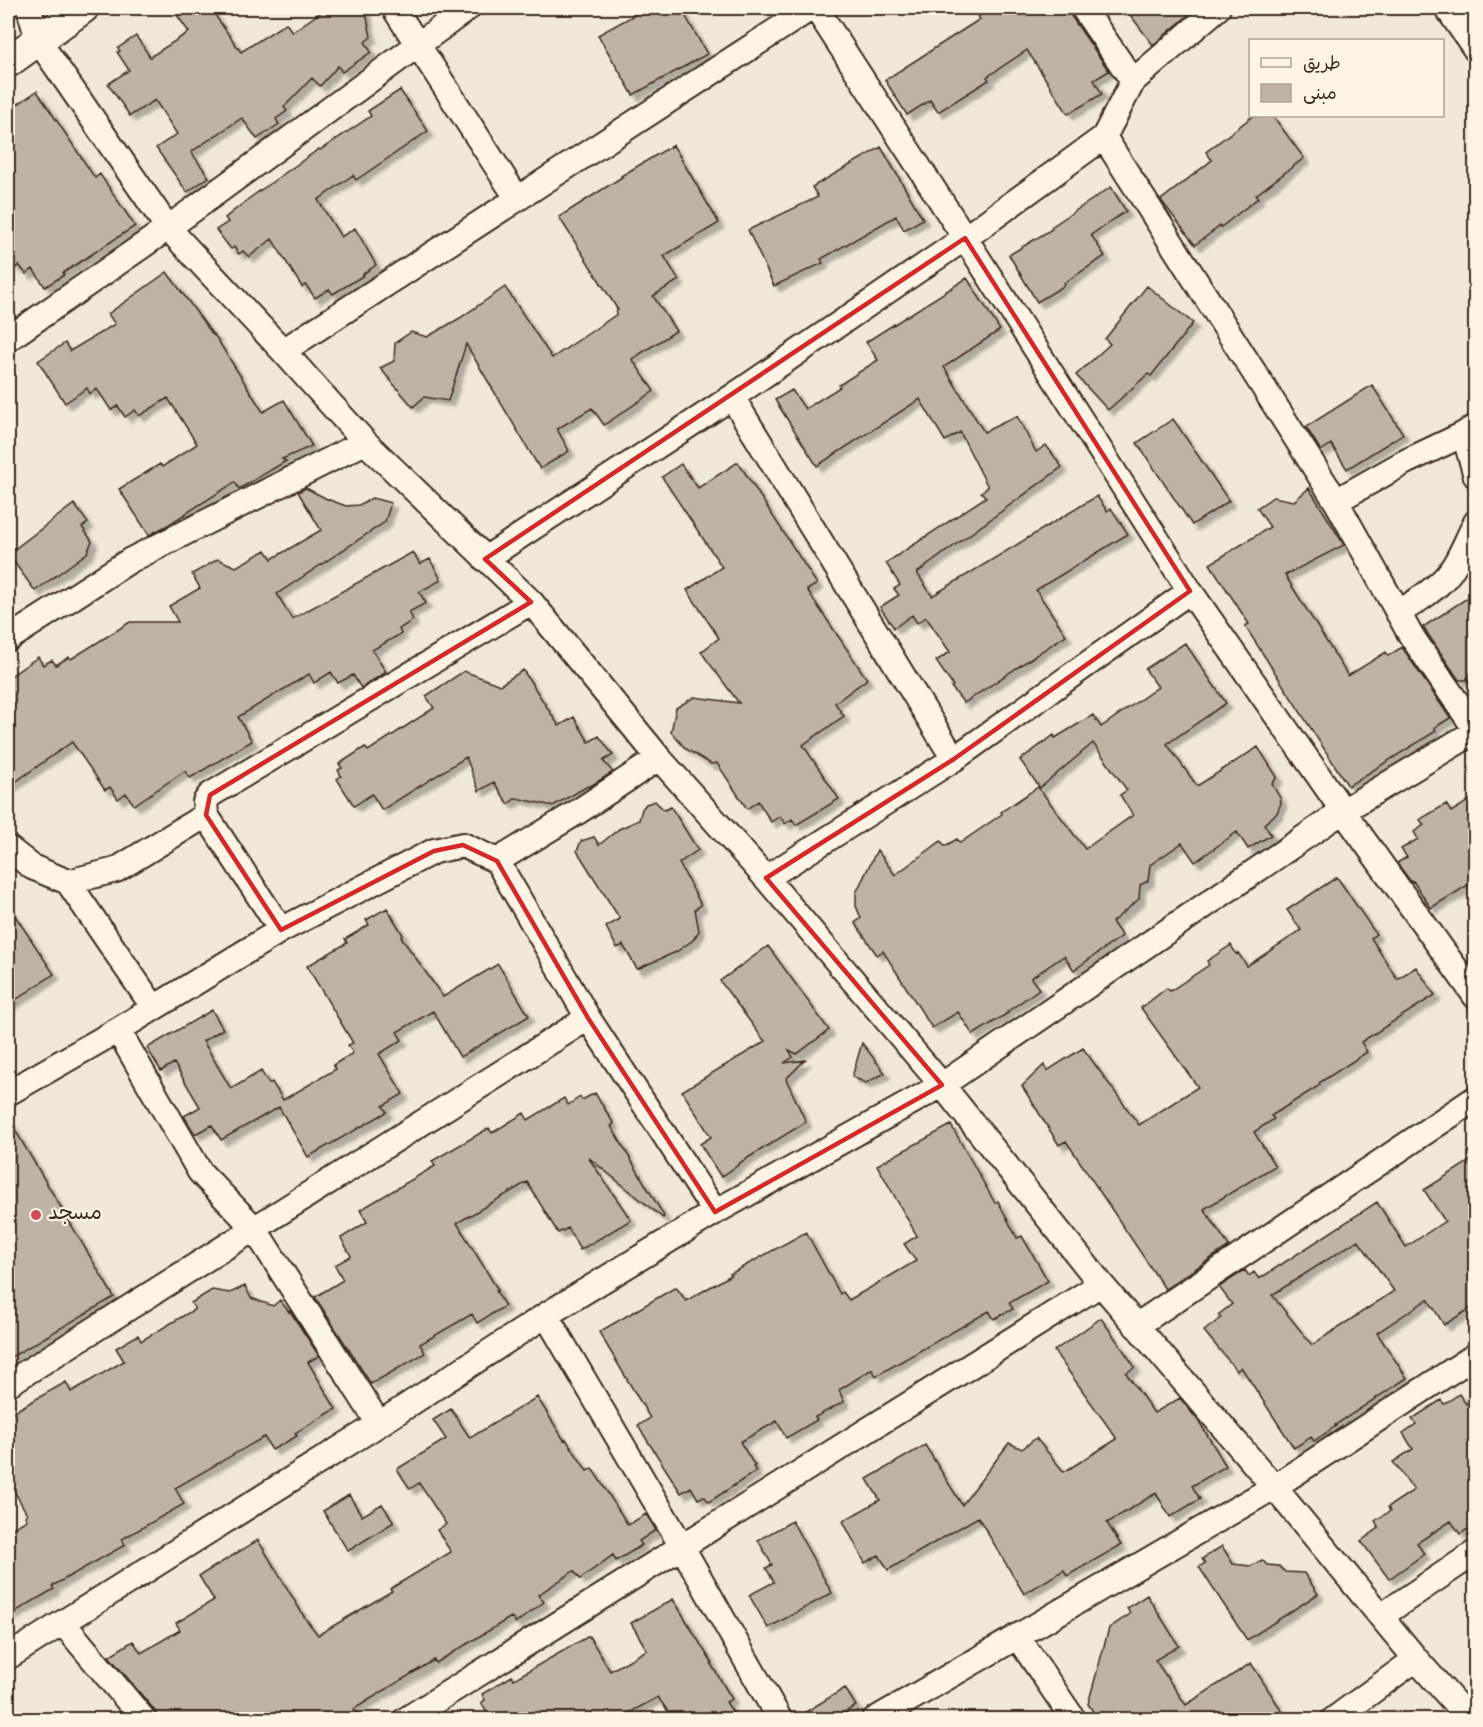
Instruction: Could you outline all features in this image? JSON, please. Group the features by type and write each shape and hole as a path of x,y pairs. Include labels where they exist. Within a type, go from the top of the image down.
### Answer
{"street":[{"path":"29,8 38,40 168,228 364,442 531,602 658,758 766,878 942,1085 1101,1284 1274,1487 1416,1659 1470,1719"},
{"path":"8,62 83,8"},
{"path":"394,8 518,198"},
{"path":"8,339 168,228 468,8"},
{"path":"283,351 814,8 965,238 1190,591 1476,997"},
{"path":"1083,8 1133,81"},
{"path":"485,560 732,397 965,238 1104,137 1133,81 1218,8"},
{"path":"1447,8 1476,50"},
{"path":"8,1658 379,1424 546,1315 715,1212 942,1085 1343,811 1476,731 1410,634 1336,501 1228,325 1104,137"},
{"path":"732,397 954,759"},
{"path":"1336,501 1405,462 1470,430 1476,476"},
{"path":"8,639 129,561 364,442"},
{"path":"1398,613 1445,578 1476,522"},
{"path":"766,878 954,759 1190,591"},
{"path":"281,930 206,815 205,802 210,795 531,602"},
{"path":"497,861 579,811 658,758"},
{"path":"69,882 116,870 206,815"},
{"path":"8,1093 118,1030 281,930 434,851 463,845 497,861 588,1018 715,1212"},
{"path":"8,848 32,867 69,882 154,1008"},
{"path":"8,1384 588,1018"},
{"path":"118,1030 200,1172 254,1228 379,1424"},
{"path":"1136,1326 1476,1098"},
{"path":"405,1719 1101,1284"},
{"path":"546,1315 780,1719"},
{"path":"874,1719 1274,1487 1476,1355"},
{"path":"1381,1616 1476,1552"},
{"path":"63,1623 144,1719"},
{"path":"1017,1636 1074,1719"},
{"path":"1333,1719 1416,1659"}],"highlighted area":[{"path":"965,238 1190,591 954,759 766,878 942,1085 715,1212 588,1018 497,861 463,845 434,851 281,930 206,815 210,795 531,602 485,559"}],"building":[{"path":"172,8 210,8 241,52 286,23 292,32 327,8 365,8 371,37 365,42 371,52 342,72 338,66 320,86 312,78 284,107 287,111 276,119 279,124 257,139 242,118 191,152 209,177 187,192 156,148 177,134 155,100 130,116 108,84 129,70 117,52 120,51 118,48 136,36 150,57 189,32"},
{"path":"647,8 681,8 707,54 633,95 598,35"},
{"path":"991,8 1069,8 1071,16 1109,71 1094,80 1102,94 1068,114 1027,50 987,77 989,80 938,112 930,100 907,115 885,80 980,19 978,17"},
{"path":"1125,8 1197,8 1153,45"},
{"path":"400,90 428,131 356,180 353,175 318,200 341,237 355,228 376,265 333,294 329,289 315,298 306,285 302,287 272,239 249,257 243,251 239,254 234,247 231,249 216,230 228,222 225,218 319,149 371,116 368,111"},
{"path":"37,91 95,178 100,174 135,226 45,287 33,269 26,274 19,265 16,268 8,256 8,111"},
{"path":"1252,117 1274,117 1304,158 1256,195 1258,198 1195,245 1161,200 1212,160 1206,152"},
{"path":"673,145 719,223 664,256 679,280 653,296 676,331 632,359 654,391 604,425 592,408 557,429 569,451 540,469 466,344 448,401 424,397 413,407 380,368 394,361 395,343 411,332 427,337 460,318 505,287 552,358 617,314 618,310 559,217"},
{"path":"881,147 923,219 904,230 896,216 821,259 823,263 774,286 748,230 818,197 812,187"},
{"path":"1111,187 1126,211 1091,235 1105,256 1037,302 1009,255 1052,229 1051,227"},
{"path":"167,272 214,334 263,412 284,400 312,446 282,459 286,461 239,489 235,482 149,535 119,489 160,464 162,467 197,444 168,398 139,416 135,410 125,417 118,406 111,410 97,389 90,394 87,388 65,403 38,361 65,343 70,351 115,324 108,314"},
{"path":"967,278 1000,330 944,367 984,432 1017,416 1036,452 1046,445 1062,467 917,573 932,596 1097,496 1107,511 1111,508 1128,534 1036,590 1066,635 964,703 951,687 953,686 936,661 950,652 926,617 917,623 912,615 894,628 880,607 899,595 894,589 900,585 886,563 986,497 981,492 988,487 960,432 945,441 920,399 817,466 775,400 792,390 805,409 840,387 839,385 878,360 866,342"},
{"path":"1147,286 1193,323 1151,376 1148,374 1108,410 1076,375 1110,344 1105,339"},
{"path":"1372,385 1403,434 1347,469 1331,444 1321,451 1306,427"},
{"path":"1173,419 1229,501 1192,525 1137,443"},
{"path":"738,462 817,584 807,590 867,679 835,703 844,716 803,745 839,799 796,825 792,819 785,824 780,816 771,822 758,801 747,809 717,763 711,764 686,749 671,732 676,708 694,697 739,703 701,652 719,638 687,590 722,567 662,477 681,464 698,488"},
{"path":"306,488 346,506 359,505 372,498 391,503 385,522 277,594 292,619 413,552 420,564 430,559 441,580 419,592 426,603 409,612 413,620 399,629 401,634 372,650 386,672 361,688 353,675 338,683 331,672 314,683 309,674 238,717 252,741 190,778 185,771 134,805 126,793 118,799 110,787 105,790 72,742 8,787 8,678 38,657 43,665 52,660 56,665 69,657 71,659 130,622 178,622 169,606 200,588 192,574 218,559 236,567 266,550 272,559 321,530 298,492"},
{"path":"1309,488 1344,545 1285,575 1348,676 1386,652 1388,656 1402,647 1450,718 1434,728 1436,731 1348,786 1245,626 1249,624 1210,564 1270,527 1257,508 1273,497 1294,501"},
{"path":"74,504 88,523 82,527 92,541 87,553 35,591 8,554"},
{"path":"1467,598 1476,611 1476,666 1466,680 1459,680 1423,627"},
{"path":"1185,643 1226,703 1167,744 1197,786 1258,747 1277,777 1272,784 1281,803 1277,813 1264,824 1271,835 1248,849 1237,832 1195,862 1182,843 1150,865 1148,881 1140,885 1139,899 1112,922 1122,936 1074,970 1064,956 1031,978 1039,989 1008,1013 973,1035 958,1012 932,1028 883,951 877,955 855,923 861,918 856,906 856,893 877,850 895,875 941,841 945,846 957,839 960,843 1038,787 1085,849 1133,815 1120,795 1127,790 1093,743 1040,788 1020,760 1054,735 1055,738 1093,715 1101,727 1158,687 1145,669"},
{"path":"523,670 559,726 574,717 589,742 599,736 613,755 603,761 613,772 553,806 516,798 508,804 494,782 479,791 466,757 382,810 372,794 354,806 337,779 341,776 338,770 342,768 339,764 365,747 368,751 434,708 426,696 464,671 500,685"},
{"path":"1476,796 1476,880 1431,908 1413,881 1411,882 1397,863 1407,857 1401,849 1418,839 1414,832 1424,825 1420,820 1424,817 1446,804 1451,812"},
{"path":"655,801 664,810 671,807 698,850 679,863 701,905 695,909 699,931 693,940 676,952 637,969 623,945 617,948 606,927 620,919 577,851 581,841 594,837 599,845 619,829 639,820 646,804"},
{"path":"1337,877 1376,934 1371,938 1397,979 1416,967 1435,995 1361,1042 1367,1052 1271,1116 1274,1119 1254,1132 1275,1166 1204,1209 1229,1246 1165,1289 1066,1141 1059,1145 1022,1086 1044,1065 1047,1071 1083,1048 1139,1125 1198,1087 1141,1008 1167,988 1170,991 1209,965 1207,961 1231,945 1247,966 1301,930 1287,910"},
{"path":"8,905 54,974 8,1005"},
{"path":"387,908 403,935 401,937 443,997 498,964 529,1016 460,1057 433,1011 397,1032 402,1040 379,1054 403,1094 383,1106 387,1112 308,1157 279,1107 221,1140 212,1125 195,1134 184,1116 200,1107 174,1063 161,1071 147,1048 212,1010 223,1029 203,1041 231,1089 261,1071 269,1084 272,1082 283,1100 336,1069 333,1065 353,1053 348,1045 353,1043 307,966 347,943 345,939 369,925 366,920"},
{"path":"768,946 829,1030 797,1054 789,1050 793,1057 784,1063 805,1060 786,1079 806,1122 721,1177 700,1144 711,1137 682,1091 766,1041 720,981"},
{"path":"862,1043 885,1073 866,1083 852,1077"},
{"path":"595,1093 614,1124 611,1126 664,1216 663,1218 588,1157 631,1220 580,1250 568,1228 558,1233 527,1182 457,1223 498,1290 496,1291 505,1306 477,1323 472,1314 420,1344 425,1353 371,1384 315,1297 343,1280 335,1265 351,1256 341,1238 367,1222 360,1210 435,1166 432,1161 489,1128 492,1133 524,1113 528,1120 564,1098 568,1105 580,1097 582,1100"},
{"name":"مسجد","path":"8,1118 114,1297 8,1359"},
{"path":"951,1125 995,1203 998,1201 1017,1238 1022,1236 1048,1281 1009,1303 1013,1309 994,1319 989,1311 876,1376 872,1369 839,1390 844,1402 815,1417 817,1420 786,1438 777,1421 740,1442 756,1471 709,1502 704,1496 698,1499 691,1487 681,1493 638,1426 650,1418 599,1332 676,1287 686,1301 806,1232 840,1294 843,1292 849,1300 916,1261 904,1244 917,1236 877,1165"},
{"path":"1476,1157 1476,1305 1444,1325 1428,1299 1377,1333 1407,1378 1314,1441 1311,1437 1294,1448 1241,1367 1237,1371 1204,1331 1221,1318 1218,1315 1232,1304 1219,1287 1245,1270 1249,1276 1254,1272 1259,1279 1377,1202 1406,1247 1445,1221 1424,1190","holes":["1358,1240 1394,1291 1312,1345 1272,1295"]},
{"path":"245,1286 251,1298 273,1306 280,1300 290,1311 319,1356 308,1362 336,1409 295,1433 297,1436 272,1450 264,1437 175,1488 184,1504 122,1539 125,1545 52,1586 54,1589 8,1616 8,1531 27,1520 25,1516 27,1514 8,1480 8,1415 66,1382 71,1392 124,1361 116,1348 138,1335 141,1341 195,1309 191,1303 212,1290 230,1293"},
{"path":"1101,1318 1135,1367 1126,1373 1154,1413 1180,1398 1200,1423 1226,1466 1192,1486 1200,1499 1170,1517 1156,1493 1107,1523 1121,1545 1067,1576 1064,1570 1024,1594 978,1517 888,1570 879,1555 865,1563 843,1521 880,1500 867,1479 925,1445 962,1505 1009,1443 1022,1449 1036,1438 1064,1472 1117,1439 1054,1351"},
{"path":"1459,1394 1466,1404 1476,1398 1476,1524 1460,1534 1451,1521 1417,1543 1424,1554 1389,1579 1361,1541 1379,1528 1375,1521 1390,1511 1388,1507 1414,1490 1393,1462 1413,1449 1403,1433 1416,1424 1412,1419 1441,1400 1444,1404"},
{"path":"537,1397 587,1471 592,1468 628,1525 646,1514 656,1530 639,1541 642,1545 616,1561 613,1555 580,1579 574,1571 538,1595 544,1602 516,1623 511,1617 436,1663 434,1660 354,1709 361,1719 158,1719 155,1711 109,1656 133,1641 141,1653 180,1630 176,1623 214,1600 199,1576 258,1540 305,1618 318,1635 392,1591 390,1589 451,1552 437,1530 446,1524 419,1483 410,1489 397,1469 446,1439 433,1420 451,1409 470,1438"},
{"path":"349,1495 362,1516 382,1504 394,1522 348,1551 323,1511"},
{"path":"792,1521 832,1593 768,1628 749,1595 774,1582 766,1568 772,1565 758,1540"},
{"path":"1222,1546 1233,1564 1251,1566 1262,1560 1267,1565 1279,1566 1285,1572 1304,1573 1318,1594 1247,1640 1199,1567 1205,1563 1202,1559"},
{"path":"1147,1595 1179,1646 1155,1660 1186,1705 1251,1663 1287,1719 1098,1719 1088,1704 1109,1628 1130,1614 1127,1608"},
{"path":"673,1599 732,1699 726,1702 737,1719 673,1719 658,1697 618,1719 491,1719 481,1703 485,1700 482,1694 512,1676 514,1679 589,1636 610,1671 647,1650 631,1623"},
{"path":"845,1688 856,1706 833,1719 794,1719"}],"place":[{"name":"مسجد","path":"36,1215"}]}
